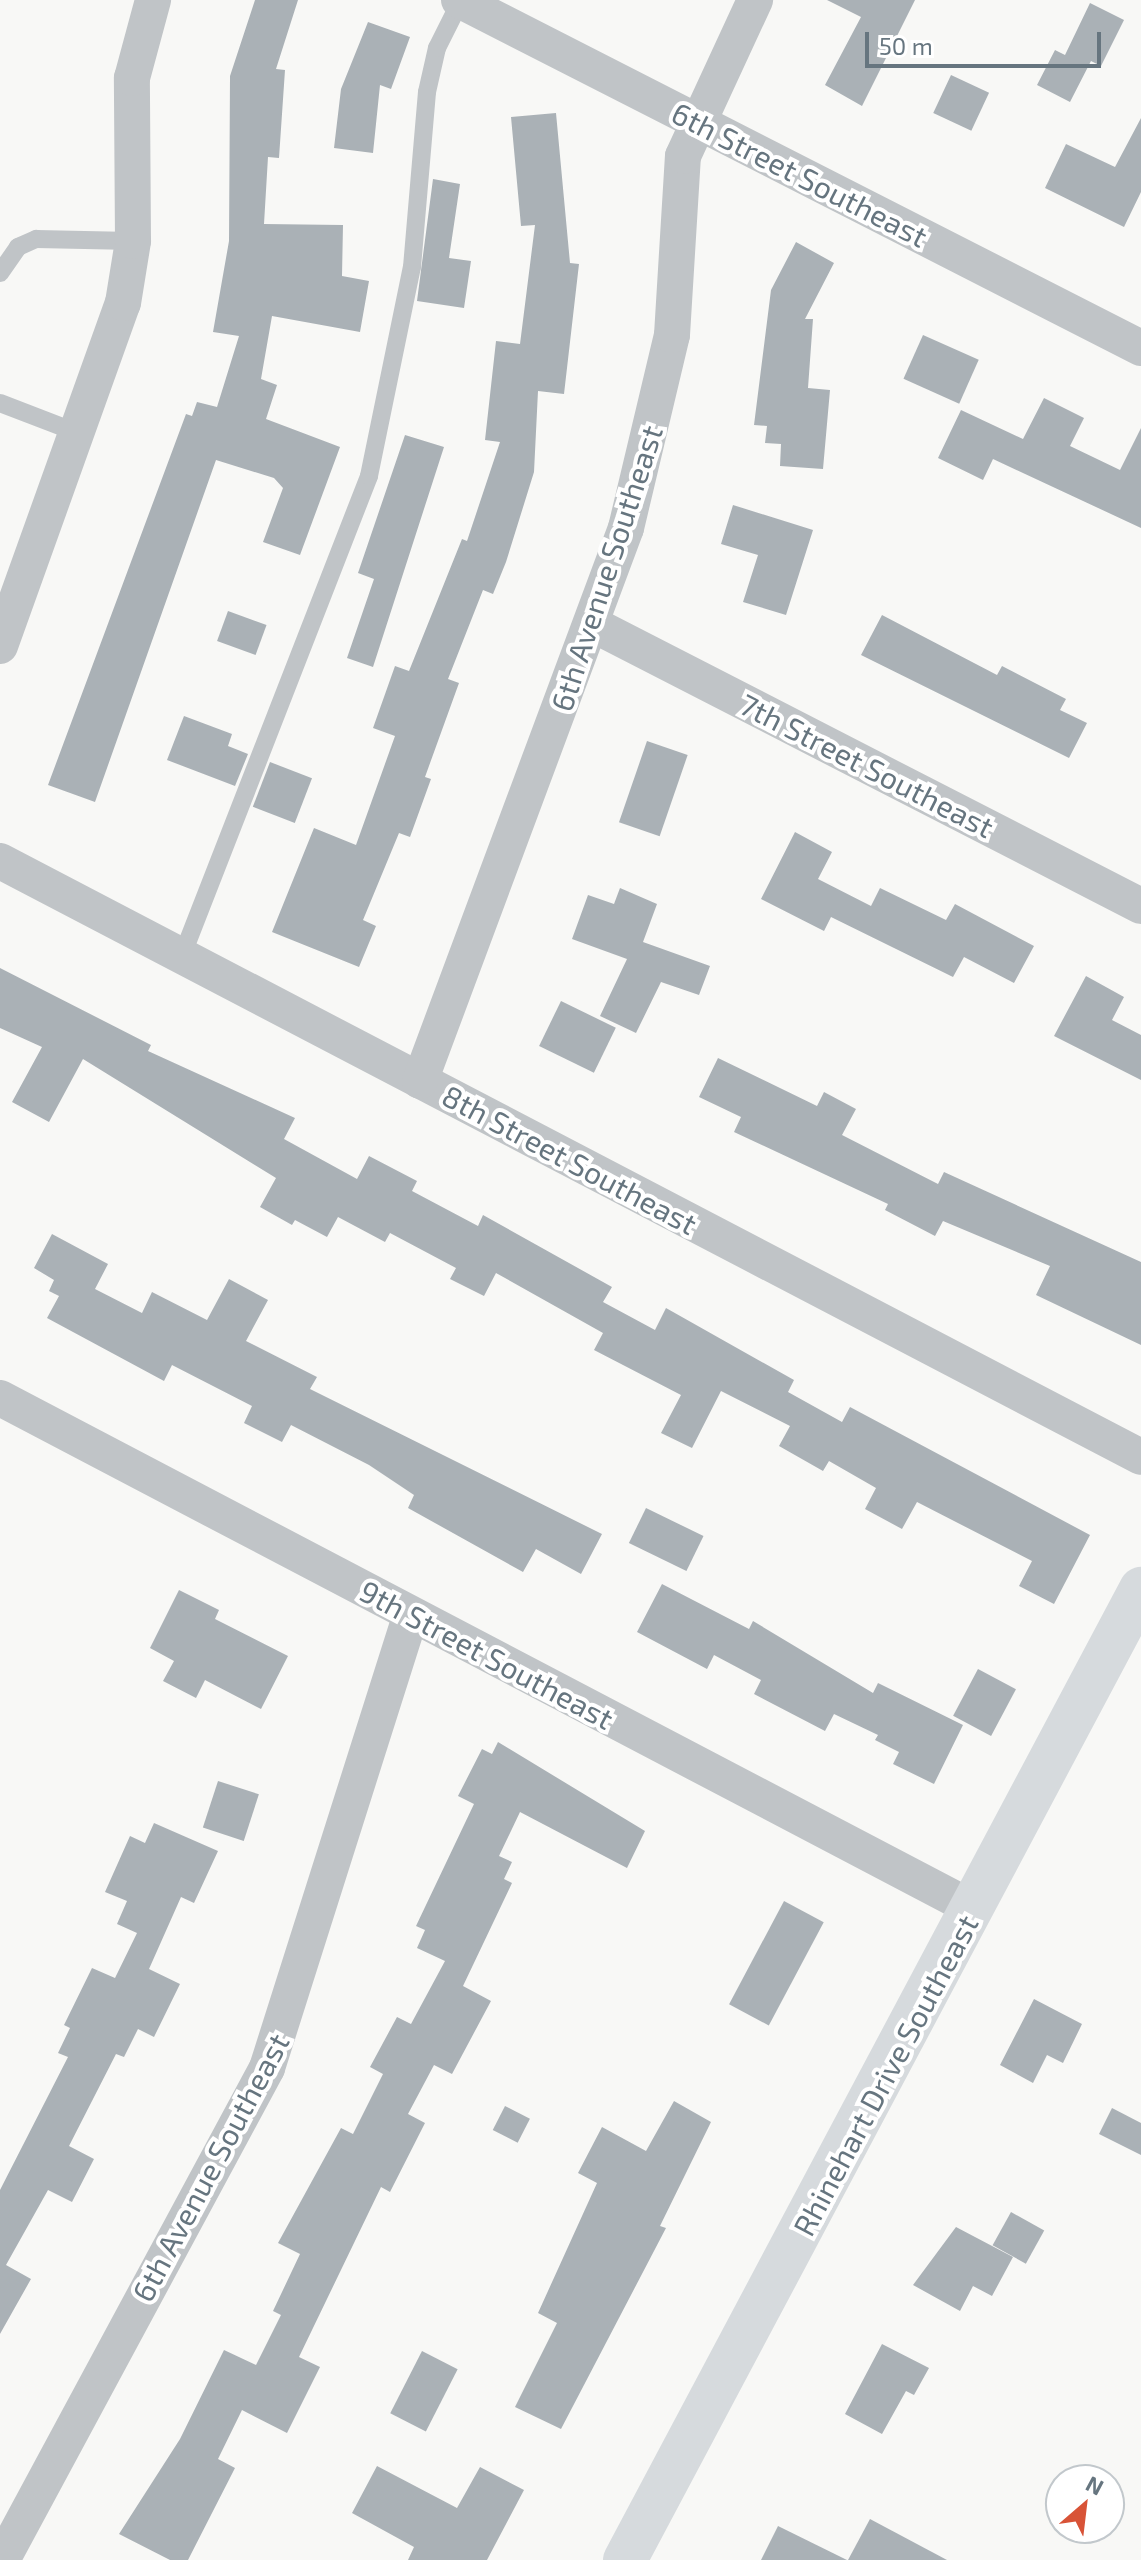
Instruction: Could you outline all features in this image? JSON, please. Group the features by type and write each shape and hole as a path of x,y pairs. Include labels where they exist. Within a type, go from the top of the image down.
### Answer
{"street":[{"path":"0,646 123,303 133,241 132,78 153,0"},
{"name":"6th Street Southeast","path":"460,0 1141,348"},
{"name":"6th Avenue Southeast","path":"420,1081 592,624 665,382 683,156 694,120 755,0"},
{"name":"7th Street Southeast","path":"592,624 1141,906"},
{"name":"8th Street Southeast","path":"0,861 1141,1457"},
{"name":"9th Street Southeast","path":"0,1398 974,1909"},
{"name":"Rhinehart Drive Southeast","path":"625,2560 974,1909 1141,1589"},
{"name":"6th Avenue Southeast","path":"2,2560 267,2068 411,1615"}],"lane":[{"path":"182,956 369,476 412,267 427,92 437,48 460,0"},
{"path":"0,273 18,247 36,239 133,241"},
{"path":"0,403 78,433"}],"building":[{"path":"255,0 298,0 276,69 285,70 279,158 268,157 264,224 343,225 342,276 369,281 360,332 272,316 261,379 277,385 266,419 340,447 300,555 263,542 283,488 274,478 216,460 95,802 48,785 186,414 192,416 197,402 217,407 239,336 213,332 229,241 230,76"},
{"path":"827,0 915,0 862,106 825,85 861,17"},
{"path":"1090,3 1124,20 1101,66 1091,61 1070,102 1037,85 1055,50 1065,55"},
{"path":"368,22 410,37 391,89 380,85 373,153 334,148 341,89"},
{"path":"951,75 989,93 971,131 933,113"},
{"path":"556,113 570,263 579,264 564,394 538,391 534,472 493,594 483,590 448,679 459,683 425,777 431,779 410,837 399,833 363,920 376,926 359,967 272,932 314,828 356,845 395,736 373,728 395,666 409,671 462,539 467,541 500,442 485,440 496,341 520,344 535,225 521,226 511,117"},
{"path":"1141,118 1141,192 1124,227 1045,188 1066,144 1115,167"},
{"path":"433,179 460,184 449,258 471,261 464,308 417,301"},
{"path":"796,242 834,263 805,319 813,319 808,388 830,390 823,469 780,466 781,444 765,443 767,426 754,425 771,290"},
{"path":"923,335 979,360 959,404 903,379"},
{"path":"1044,398 1084,418 1070,446 1120,470 1141,428 1141,528 993,459 983,480 938,458 961,410 1023,439"},
{"path":"405,435 444,447 373,667 347,658 374,579 358,573"},
{"path":"733,505 813,530 786,615 743,602 758,555 721,544"},
{"path":"228,611 267,625 256,655 217,641"},
{"path":"882,615 997,675 1002,666 1066,699 1060,710 1087,723 1069,758 861,655"},
{"path":"184,716 232,734 228,746 248,754 235,786 167,760"},
{"path":"647,741 688,755 660,836 619,822"},
{"path":"270,762 312,778 295,823 253,807"},
{"path":"795,832 832,852 818,879 871,906 880,888 946,920 955,904 1034,946 1014,983 964,957 953,977 831,917 824,931 761,899"},
{"path":"620,888 657,904 643,942 710,966 699,995 661,982 636,1033 600,1016 627,959 572,939 588,895 614,904"},
{"path":"0,968 151,1045 148,1051 295,1118 284,1139 357,1179 369,1156 417,1181 412,1191 478,1226 483,1215 612,1287 603,1302 655,1330 666,1308 794,1380 788,1392 842,1422 850,1407 1090,1535 1054,1604 1019,1586 1032,1561 917,1502 902,1529 865,1509 876,1488 829,1461 823,1471 779,1446 790,1426 721,1391 692,1448 661,1433 681,1395 594,1350 603,1333 496,1273 484,1296 450,1279 456,1268 390,1233 385,1242 338,1217 327,1237 295,1220 292,1225 260,1207 276,1178 83,1059 49,1122 12,1102 42,1047 0,1028"},
{"path":"1086,976 1124,997 1112,1020 1141,1035 1141,1080 1054,1036"},
{"path":"561,1001 616,1028 594,1073 539,1046"},
{"path":"718,1058 817,1106 824,1092 856,1109 842,1135 938,1184 944,1172 1141,1262 1141,1345 1036,1295 1050,1266 943,1221 935,1236 885,1210 888,1204 734,1132 741,1117 699,1097"},
{"path":"52,1234 108,1264 95,1289 142,1313 152,1292 207,1320 229,1279 268,1300 246,1341 317,1377 310,1389 602,1534 581,1574 536,1549 523,1572 408,1508 414,1495 369,1465 291,1425 282,1442 244,1423 252,1406 172,1365 164,1381 47,1318 59,1296 49,1291 54,1280 34,1268"},
{"path":"646,1508 704,1536 686,1571 629,1543"},
{"path":"662,1584 749,1629 753,1621 873,1693 878,1683 963,1725 934,1784 893,1764 899,1752 875,1740 878,1735 834,1714 825,1731 754,1694 761,1680 714,1655 707,1669 637,1632"},
{"path":"179,1590 219,1610 215,1619 288,1656 261,1709 205,1680 196,1698 163,1681 174,1661 150,1648"},
{"path":"978,1669 1016,1689 991,1736 953,1716"},
{"path":"498,1742 645,1831 627,1868 520,1812 499,1856 512,1862 504,1879 512,1883 463,1986 491,2001 452,2074 434,2065 408,2114 425,2123 390,2192 381,2187 299,2357 320,2367 287,2433 242,2410 218,2459 235,2468 188,2560 170,2560 119,2534 180,2439 224,2350 256,2365 281,2315 273,2311 300,2254 278,2243 341,2128 353,2134 383,2074 370,2067 397,2017 411,2024 445,1961 417,1948 425,1930 416,1926 474,1804 458,1796 482,1749 492,1754"},
{"path":"218,1781 259,1794 244,1841 203,1828"},
{"path":"154,1823 218,1851 194,1903 181,1897 149,1969 180,1984 154,2037 138,2029 124,2057 116,2054 69,2146 94,2159 72,2202 48,2190 6,2265 31,2279 0,2334 0,2190 68,2057 58,2053 70,2028 64,2025 92,1968 115,1978 137,1933 117,1924 127,1901 105,1892 130,1836 145,1843"},
{"path":"784,1901 824,1922 769,2025 729,2004"},
{"path":"1034,1999 1082,2024 1063,2063 1047,2055 1033,2083 1000,2065"},
{"path":"674,2101 711,2122 660,2226 666,2228 561,2429 515,2407 557,2323 538,2313 597,2183 578,2173 602,2127 646,2151"},
{"path":"505,2106 530,2119 518,2143 493,2130"},
{"path":"1112,2108 1141,2123 1141,2155 1099,2134"},
{"path":"1011,2212 1044,2230 1026,2264 993,2245"},
{"path":"956,2227 1013,2257 992,2296 973,2286 960,2311 913,2285"},
{"path":"882,2344 929,2368 914,2395 906,2391 882,2434 845,2414"},
{"path":"422,2351 458,2369 426,2432 390,2413"},
{"path":"377,2466 457,2508 480,2467 524,2490 487,2560 408,2560 414,2547 352,2513"},
{"path":"870,2519 947,2560 848,2560"},
{"path":"778,2526 847,2560 761,2560"}]}
